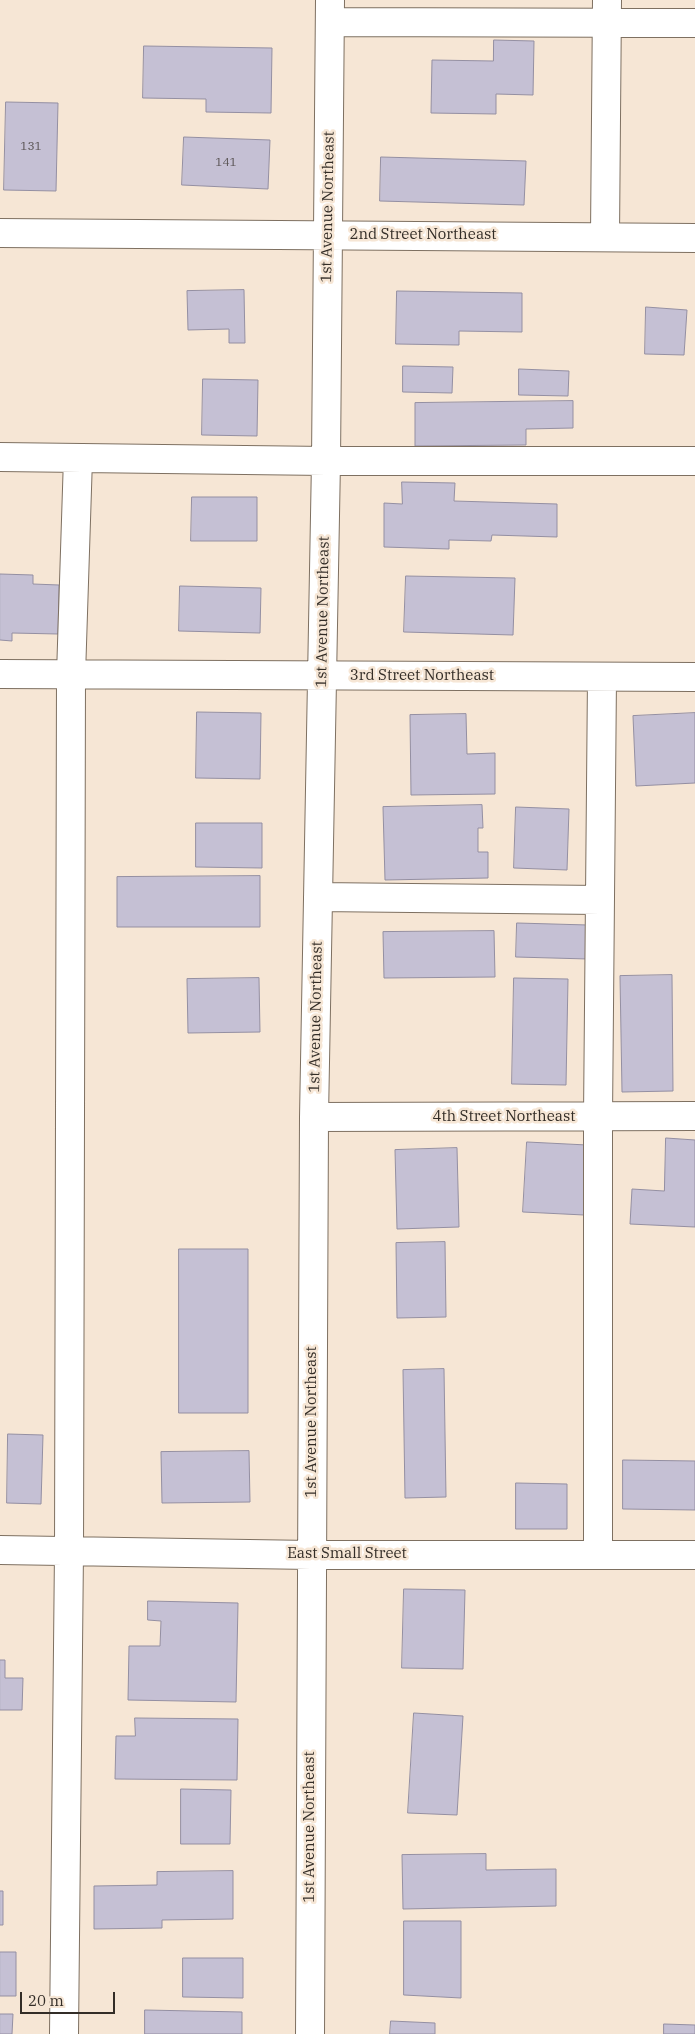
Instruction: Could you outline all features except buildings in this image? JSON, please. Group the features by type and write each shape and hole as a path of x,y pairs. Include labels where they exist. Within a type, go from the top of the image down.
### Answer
{"street":[{"path":"330,11 607,12 695,23"},
{"name":"1st Avenue Northeast","path":"310,2034 314,1117 326,461 330,11"},
{"path":"605,236 607,12"},
{"name":"2nd Street Northeast","path":"0,233 695,238"},
{"path":"0,457 326,461 695,461"},
{"path":"64,2034 70,1551 71,674 78,458"},
{"name":"3rd Street Northeast","path":"0,674 695,677"},
{"path":"598,1555 598,1117 602,677"},
{"path":"318,897 600,900"},
{"name":"4th Street Northeast","path":"314,1117 695,1116"},
{"name":"East Small Street","path":"0,1550 311,1554 695,1555"}]}
